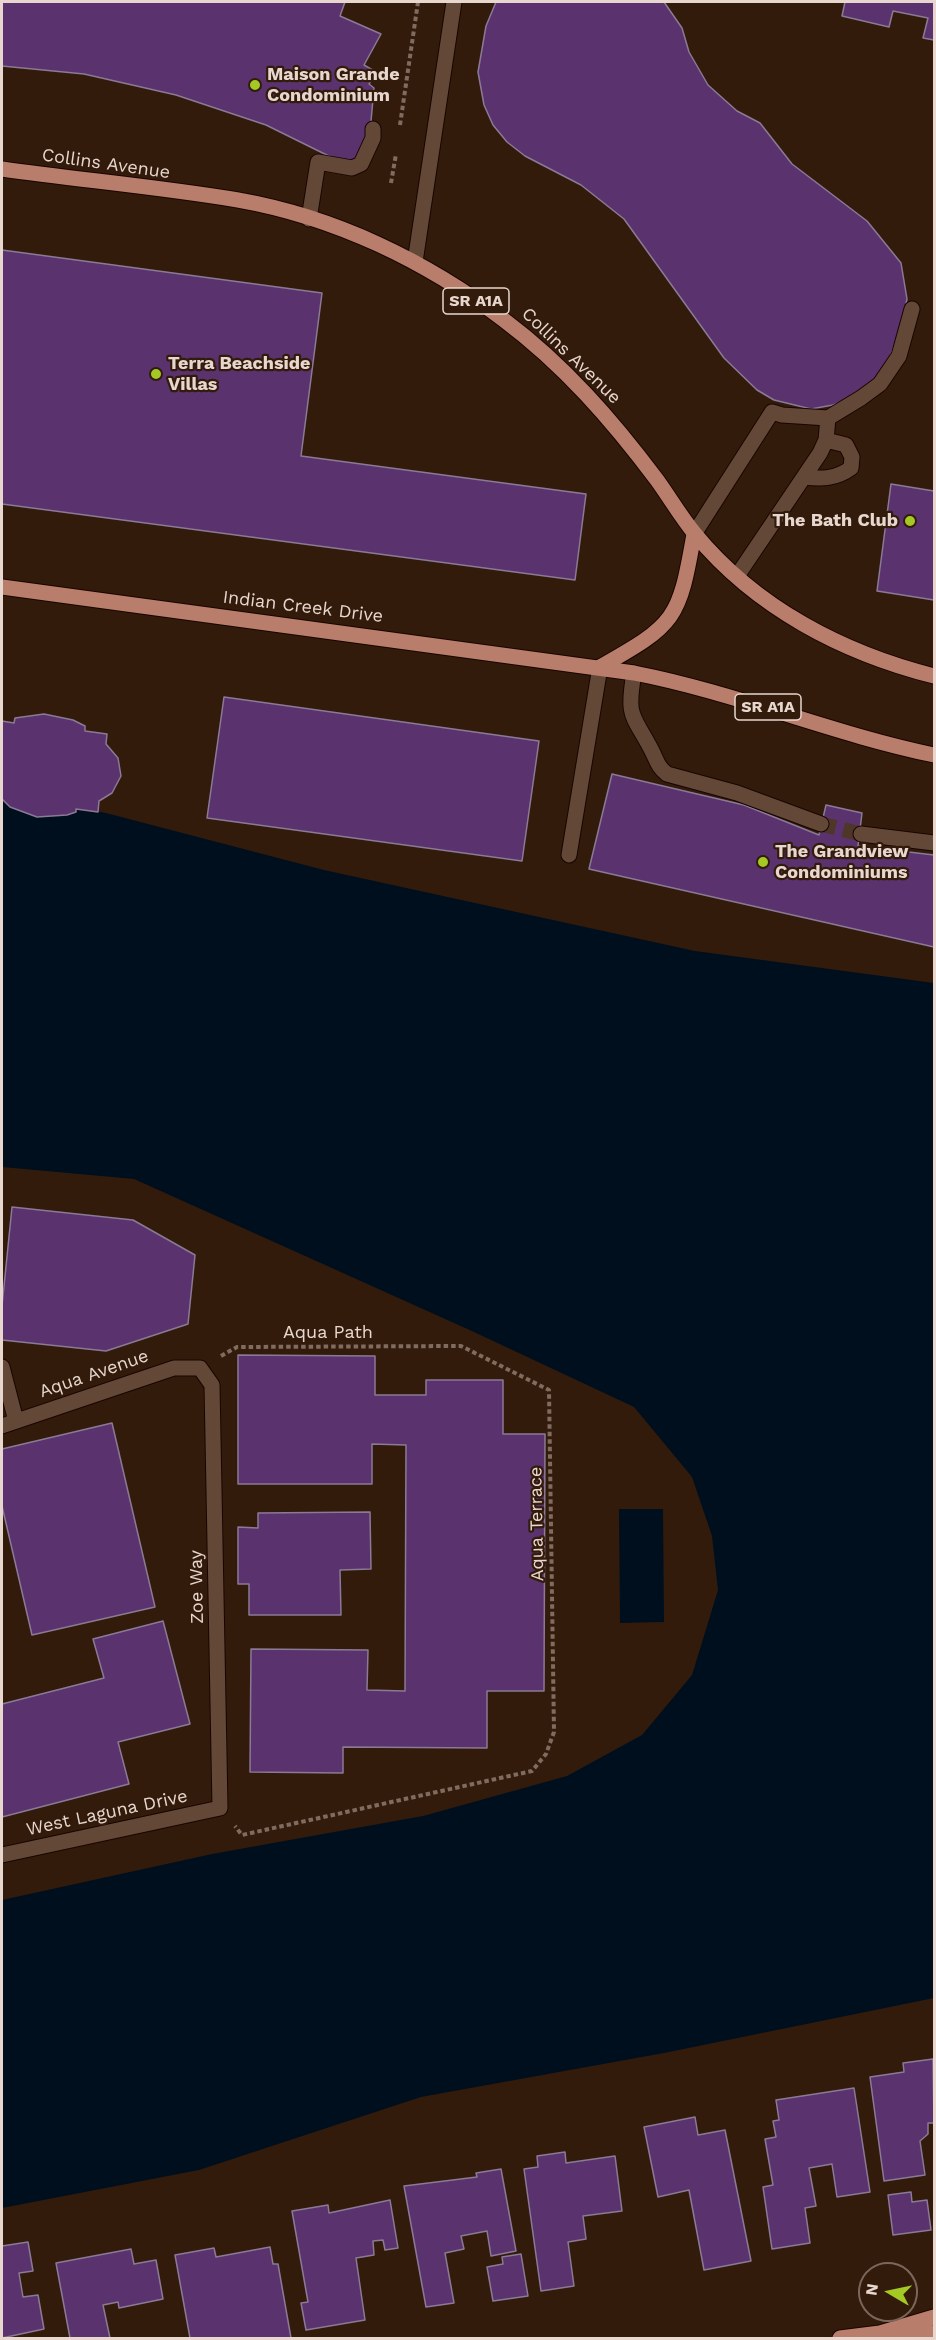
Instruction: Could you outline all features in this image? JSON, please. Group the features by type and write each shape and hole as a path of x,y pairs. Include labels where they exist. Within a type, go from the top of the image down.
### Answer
{"main road":[{"name":"Collins Avenue","path":"2,169 238,201 309,219 366,239 415,262 503,319 585,391 623,436 694,534 737,576 782,611 821,635 861,654 934,676"},
{"path":"600,667 649,639 676,611 684,592 694,534"},
{"name":"Indian Creek Drive","path":"2,587 600,667"},
{"name":"SR A1A","path":"600,667 721,692 839,731 934,755"},
{"path":"880,2333 934,2318"},
{"path":"840,2338 880,2333 934,2333"}],"street":[{"path":"415,262 454,2"},
{"path":"309,219 318,162 352,168 361,164 374,138 373,129"},
{"path":"694,534 772,412 782,416 828,418 880,384 898,356 912,309"},
{"path":"737,576 804,477 826,440 828,418"},
{"path":"804,477 824,479 841,476 851,468 852,458 846,445 826,440"},
{"path":"568,855 600,667"},
{"path":"634,673 630,696 634,724 651,750 659,768 667,774 737,793 821,824"},
{"path":"861,834 934,843"},
{"path":"2,1366 9,1424"},
{"name":"Aqua Avenue","path":"9,1424 174,1368 200,1368"},
{"name":"Zoe Way","path":"200,1368 212,1384 220,1808"},
{"name":"West Laguna Drive","path":"2,1855 220,1808"}],"path":[{"path":"400,127 418,2"},
{"path":"391,183 396,149"},
{"name":"Aqua Path","path":"200,1368 237,1347 461,1346"},
{"name":"Aqua Terrace","path":"220,1808 243,1835 532,1771 546,1754 554,1732 549,1390 461,1346"}],"water":[{"path":"2,792 106,813 324,870 695,951 934,983 934,1998 664,2053 421,2097 199,2170 2,2208 2,1900 212,1854 423,1816 567,1776 642,1735 692,1675 718,1590 712,1536 692,1477 634,1407 474,1332 134,1179 2,1167"},
{"path":"619,1509 663,1509 664,1622 620,1623"}],"building":[{"name":"Maison Grande Condominium","path":"2,2 345,2 340,16 381,34 364,65 376,72 369,84 374,88 371,121 375,124 351,167 266,125 176,95 84,74 2,66"},
{"path":"496,2 664,2 682,28 689,52 708,85 737,111 760,123 792,164 867,221 901,263 907,299 900,331 884,372 857,396 833,405 811,409 774,400 757,390 724,358 624,219 581,185 525,156 507,142 493,125 484,105 478,72 486,26"},
{"path":"845,2 934,2 934,40 923,38 928,18 893,11 889,27 842,16"},
{"name":"Terra Beachside Villas","path":"2,250 322,293 301,456 586,494 575,580 2,504"},
{"name":"The Bath Club","path":"891,484 934,491 934,600 877,591"},
{"path":"224,697 539,741 522,861 207,818"},
{"path":"44,714 73,720 85,726 85,731 107,734 106,744 118,758 121,776 112,793 99,801 98,812 76,809 76,812 67,815 37,817 10,807 2,799 2,721 14,723 15,718"},
{"name":"The Grandview Condominiums","path":"612,774 744,805 819,835 826,805 862,813 858,846 934,855 934,947 589,869"},
{"path":"12,1207 133,1220 195,1255 188,1324 106,1351 2,1340 2,1306"},
{"path":"238,1355 375,1356 375,1395 426,1395 426,1380 503,1380 503,1434 545,1434 544,1691 487,1691 487,1748 343,1747 343,1773 250,1772 251,1649 368,1650 367,1690 405,1691 406,1445 372,1444 372,1484 238,1484"},
{"path":"112,1423 155,1607 32,1635 2,1506 2,1449"},
{"path":"370,1512 371,1569 340,1570 341,1615 249,1615 249,1584 238,1584 238,1527 258,1528 258,1513"},
{"path":"163,1621 190,1724 118,1742 129,1784 2,1817 2,1704 104,1678 93,1639"},
{"path":"933,2059 934,2123 928,2123 928,2134 920,2141 925,2175 884,2181 870,2077 904,2072 903,2063"},
{"path":"854,2088 870,2192 837,2197 832,2164 809,2168 816,2206 805,2208 810,2243 772,2249 763,2187 773,2185 765,2139 776,2137 773,2121 779,2120 776,2100"},
{"path":"695,2117 698,2135 725,2130 751,2261 704,2270 689,2190 658,2197 644,2127"},
{"path":"565,2152 566,2163 615,2156 622,2211 583,2216 586,2239 568,2242 574,2286 541,2291 524,2169 538,2167 537,2156"},
{"path":"501,2169 516,2251 491,2256 487,2231 461,2236 464,2249 445,2253 454,2303 426,2307 404,2186 477,2177 476,2173"},
{"path":"911,2192 912,2202 927,2200 931,2230 893,2235 888,2195"},
{"path":"390,2200 398,2248 385,2250 383,2240 373,2241 374,2255 356,2258 365,2320 306,2330 301,2303 308,2302 292,2211 328,2205 329,2213"},
{"path":"28,2242 33,2271 19,2273 23,2297 38,2295 44,2329 2,2338 2,2246"},
{"path":"270,2247 273,2264 278,2264 291,2338 190,2338 175,2255 214,2248 216,2257"},
{"path":"131,2249 134,2264 156,2260 163,2299 119,2308 118,2302 103,2305 110,2338 70,2338 56,2263"},
{"path":"521,2254 528,2296 493,2301 487,2267 503,2264 502,2257"}],"tunnel":[{"path":"821,824 861,834"}],"place":[{"name":"Maison Grande Condominium","path":"255,85"},
{"name":"Terra Beachside Villas","path":"156,374"},
{"name":"The Bath Club","path":"910,521"},
{"name":"The Grandview Condominiums","path":"763,862"}]}
